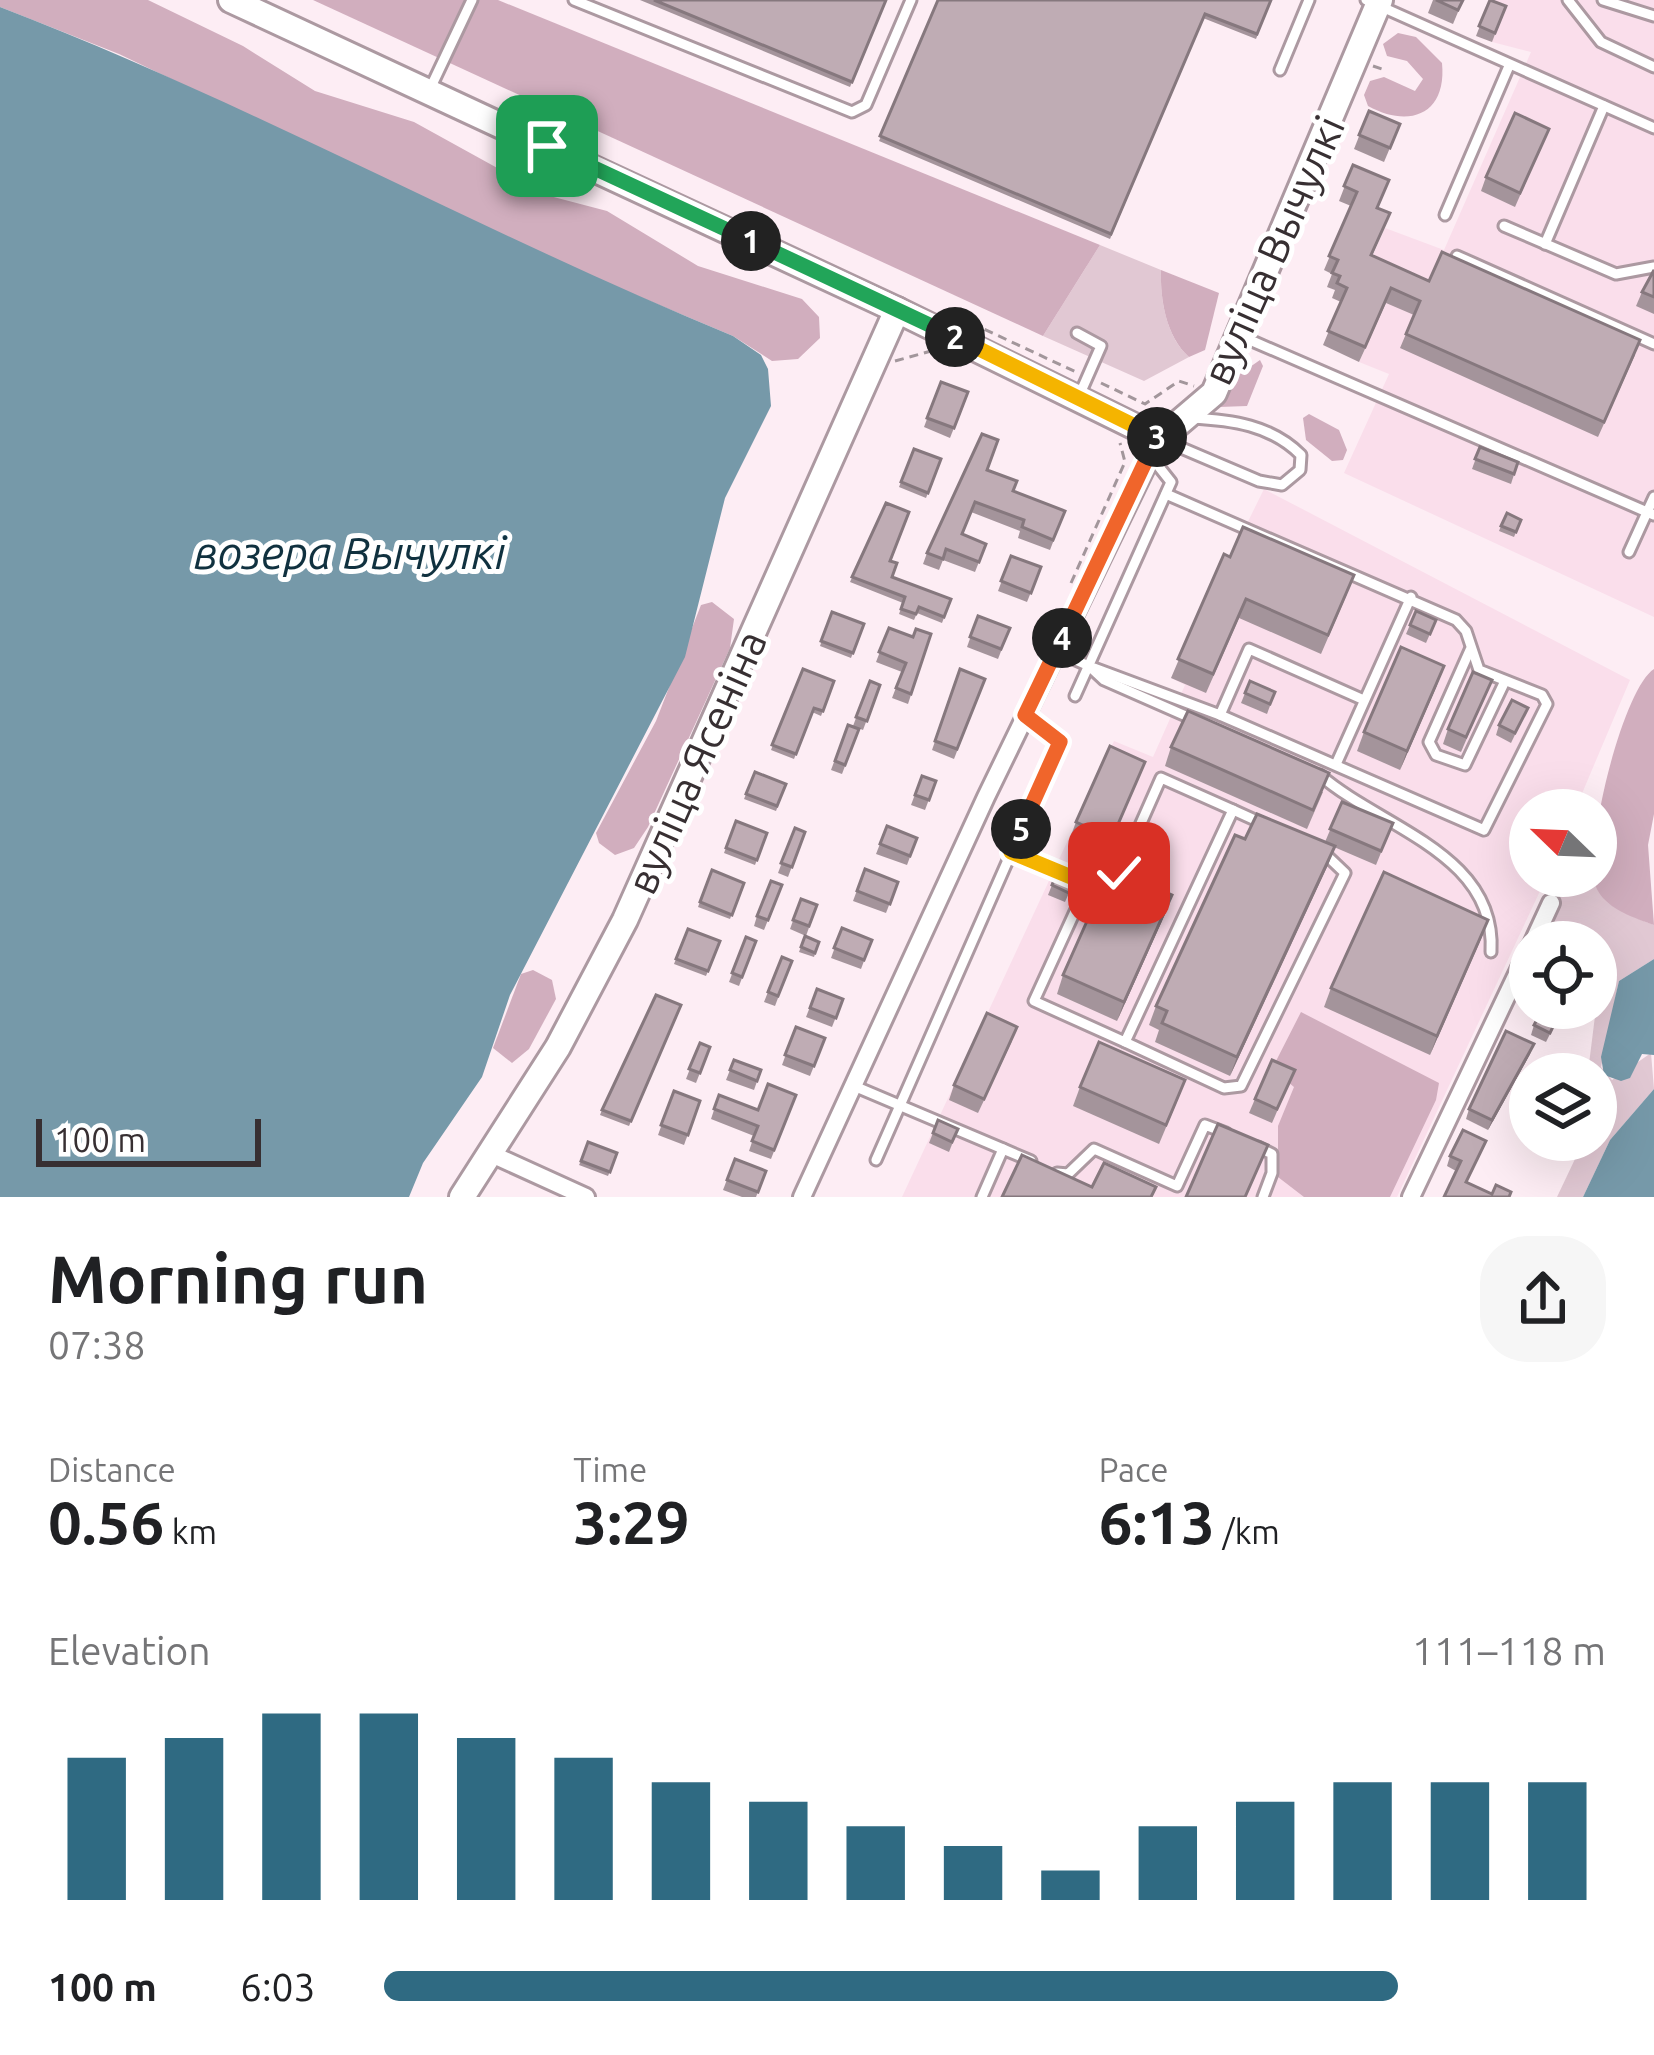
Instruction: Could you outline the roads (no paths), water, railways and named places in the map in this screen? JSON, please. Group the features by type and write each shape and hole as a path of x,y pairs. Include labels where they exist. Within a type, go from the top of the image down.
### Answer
{"street":[{"path":"230,0 897,310 1083,387 1156,448"},
{"name":"вуліца Вычулкі","path":"802,1197 1055,651 1156,448 1214,393 1375,2"},
{"name":"вуліца Ясеніна","path":"462,1197 558,1047 625,920 897,310"},
{"path":"1542,921 1551,903"},
{"path":"1411,1197 1509,991"},
{"path":"487,1152 586,1197"}],"lane":[{"path":"429,91 472,0"},
{"path":"574,0 851,112 866,105 911,0"},
{"path":"1280,70 1309,0"},
{"path":"1568,0 1601,42 1654,67"},
{"path":"1603,0 1654,16"},
{"path":"1375,2 1654,128"},
{"path":"1444,215 1509,66"},
{"path":"1545,244 1604,106"},
{"path":"1504,226 1616,274 1654,267"},
{"path":"1456,256 1654,344"},
{"path":"1077,333 1101,346 1083,387"},
{"path":"1238,335 1650,513"},
{"path":"1156,448 1258,481 1282,484 1300,470 1301,455 1270,433 1233,420 1191,418"},
{"path":"1076,696 1171,482 1156,448"},
{"path":"1055,651 1337,762 1484,830 1547,704 1542,695 1479,670 1466,631 1456,620 1166,494"},
{"path":"1629,552 1654,496"},
{"path":"1337,762 1411,597"},
{"path":"1220,715 1249,649 1364,700"},
{"path":"1470,650 1429,742 1436,755 1465,765 1505,680"},
{"path":"1089,666 1104,680 1216,730"},
{"path":"876,1160 1060,742 1025,715"},
{"path":"1299,766 1454,862 1478,890 1493,924 1491,952"},
{"path":"1011,852 1088,884 1119,873 1161,778 1274,829"},
{"path":"1125,1042 1232,810"},
{"path":"1088,884 1034,1001 1224,1088 1241,1086 1345,873 1335,858 1315,848"},
{"path":"854,1085 1063,1175 1094,1149 1174,1191 1208,1125 1272,1154 1272,1173 1263,1197"},
{"path":"982,1197 1003,1148"}],"water":[{"name":"возера Вычулкі","path":"0,7 185,85 733,336 761,355 768,369 771,406 725,498 685,657 510,995 482,1077 423,1163 409,1197 0,1197"},
{"path":"1654,959 1654,1055 1642,1054 1630,1078 1621,1081 1617,1080 1617,1053 1602,1053 1608,1029 1617,1029 1619,981"},
{"path":"1654,1089 1654,1197 1583,1197 1600,1161 1617,1161 1617,1132"}]}
